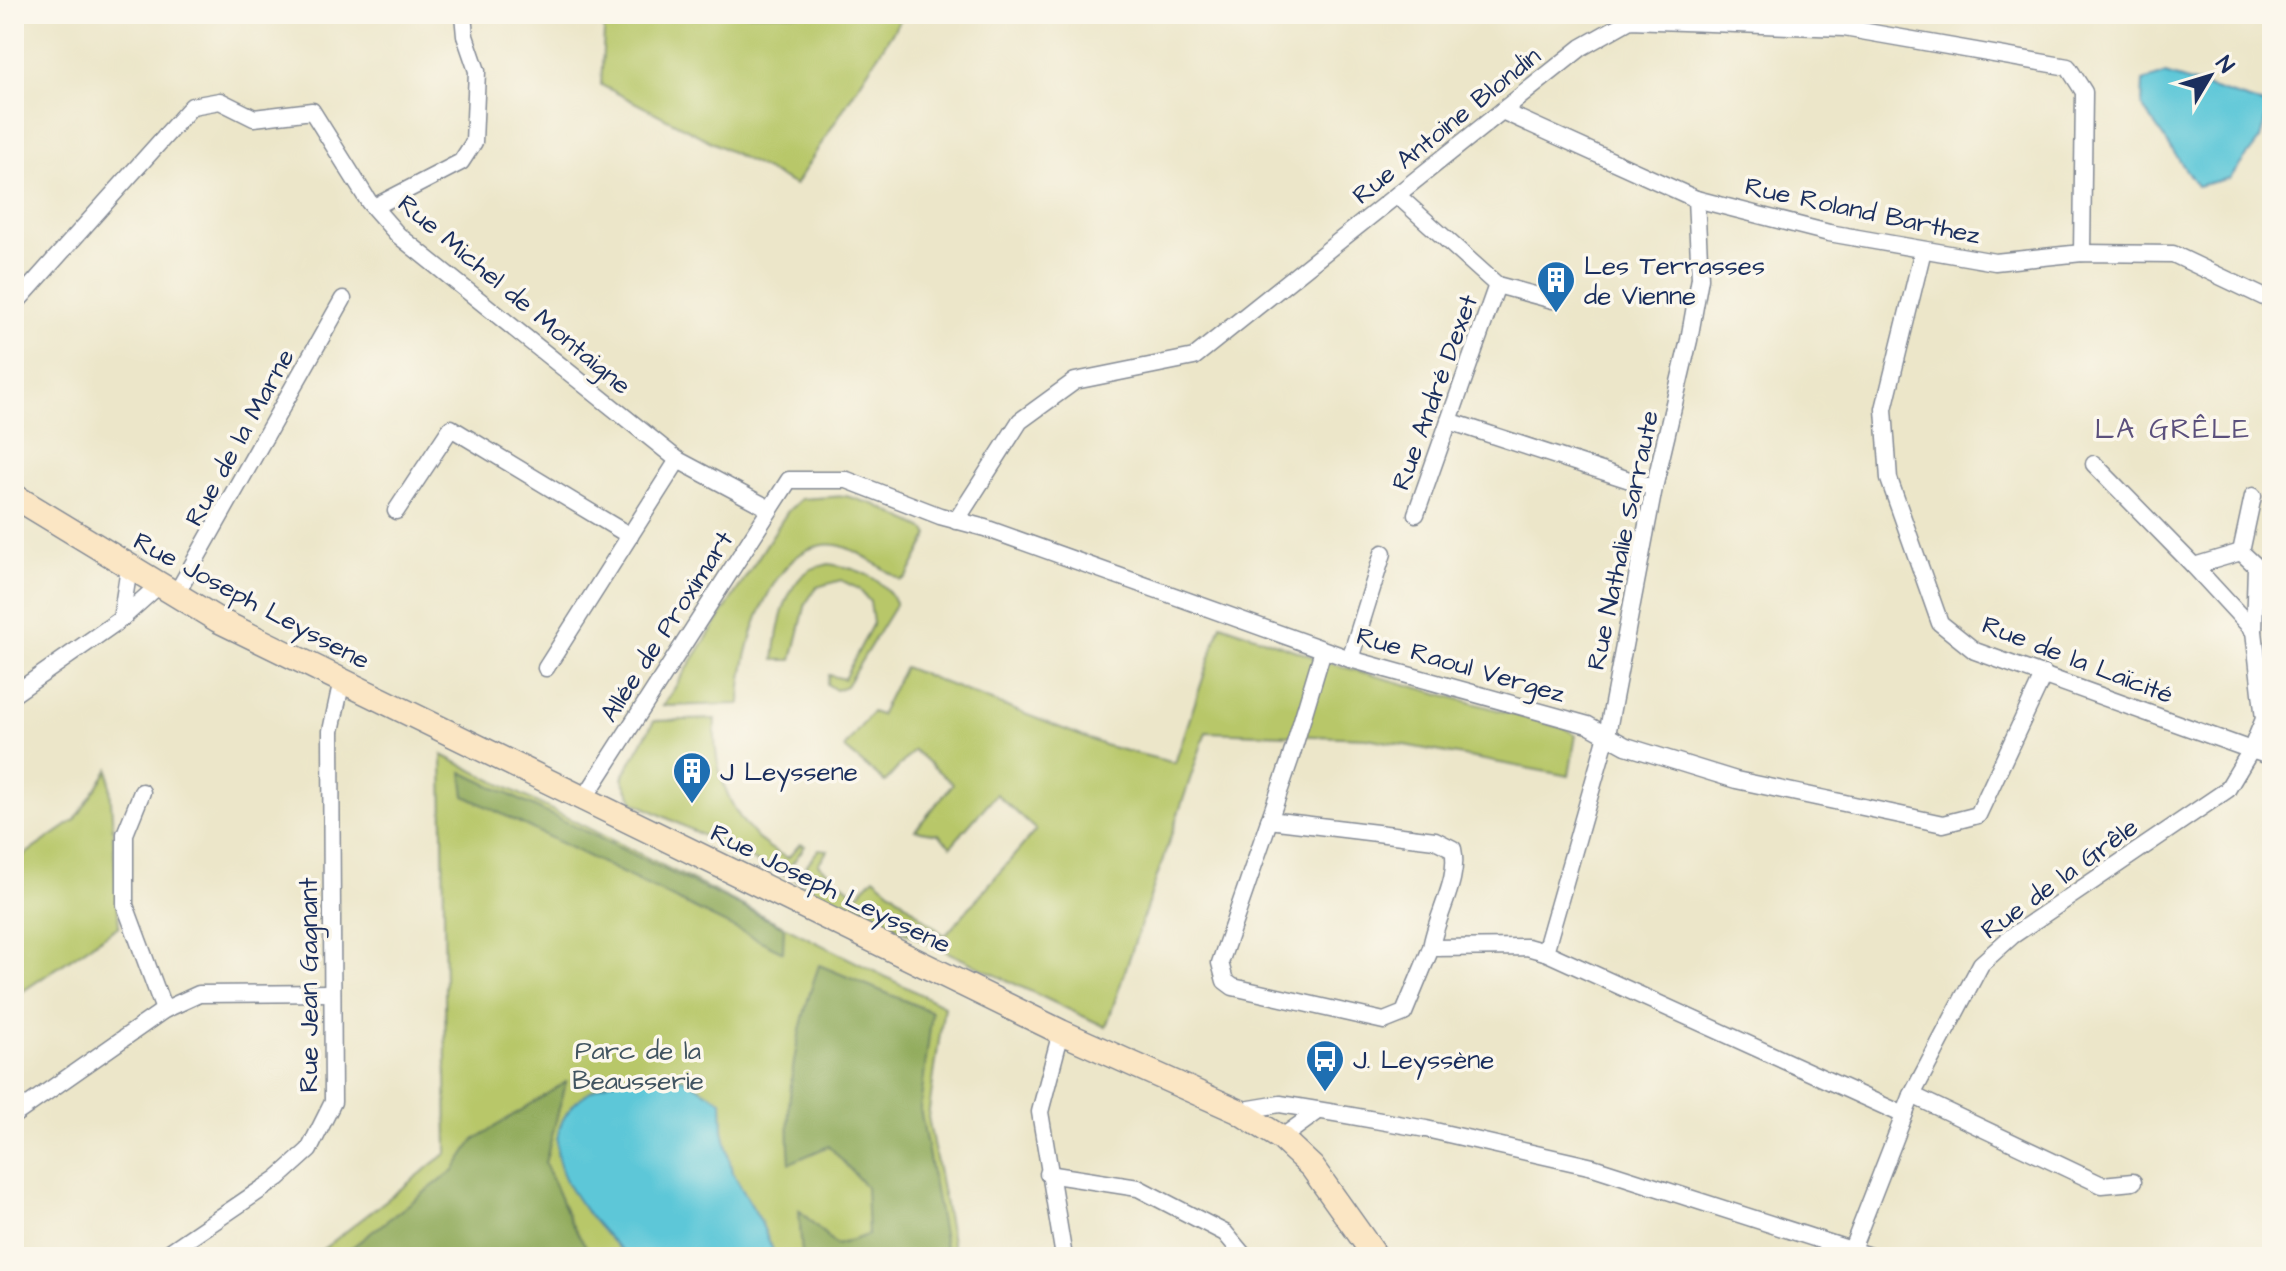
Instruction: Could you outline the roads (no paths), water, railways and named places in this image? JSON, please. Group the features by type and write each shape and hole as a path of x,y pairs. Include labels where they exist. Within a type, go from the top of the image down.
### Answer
{"street":[{"path":"374,207 461,162 474,142 477,71 465,36 463,14"},
{"name":"Rue Antoine Blondin","path":"956,521 1020,421 1075,381 1194,357 1582,47 1630,20 1844,28 2068,67 2084,92 2082,253"},
{"name":"Rue Michel de Montaigne","path":"14,305 192,106 220,101 254,118 312,111 374,207 398,235 678,460 770,509"},
{"name":"Rue Roland Barthez","path":"1502,111 1696,199 1829,233 1995,262 2082,253 2173,254 2272,301"},
{"name":"Rue André Dexet","path":"1397,195 1497,285 1553,300"},
{"name":"Rue Nathalie Sarraute","path":"1545,952 1607,735 1654,488 1700,278 1696,199"},
{"name":"Rue de la Laïcité","path":"1923,250 1884,409 1889,479 1940,623 1975,651 2251,750"},
{"name":"Rue André Dexet","path":"1416,514 1497,285"},
{"name":"Rue de la Marne","path":"14,694 167,590 343,299"},
{"path":"1449,421 1654,488"},
{"path":"396,511 451,428 630,536"},
{"path":"546,668 678,460"},
{"path":"2094,464 2254,631"},
{"name":"Rue Raoul Vergez","path":"789,480 847,480 1323,650 1588,725 1626,746 1736,780 1943,824 1978,815 2044,674"},
{"name":"Allée de Proximart","path":"584,799 789,480"},
{"name":"Rue Joseph Leyssene","path":"14,496 167,590 342,680 1061,1032 1238,1111 1281,1138 1312,1167 1376,1257"},
{"path":"2194,566 2241,552 2253,496"},
{"name":"Rue de la Grêle","path":"1852,1249 1912,1095 1981,964 2012,936 2227,790 2251,750 2264,719 2254,631 2256,566 2241,552"},
{"path":"1350,659 1383,553"},
{"path":"121,619 129,568"},
{"path":"1269,820 1435,840 1453,849 1456,864 1434,924 1431,948 1404,1013 1384,1021 1233,987 1225,981 1220,963 1323,650"},
{"name":"Rue Jean Gagnant","path":"162,1257 278,1178 309,1150 333,1102 331,731 342,680"},
{"path":"2251,750 2272,757"},
{"path":"142,792 125,834 125,905 164,1010"},
{"path":"1431,948 1527,947 1545,952 1904,1115"},
{"path":"14,1115 164,1010 199,994 332,993"},
{"path":"1061,1032 1040,1112 1064,1257"},
{"path":"1912,1095 2102,1185 2133,1182"},
{"path":"1238,1111 1280,1104 1426,1129 1593,1167 1873,1257"},
{"path":"1281,1138 1317,1112"},
{"path":"1048,1174 1138,1188 1225,1233 1245,1257"}],"water":[{"path":"2165,74 2269,106 2260,139 2230,178 2197,186 2142,106 2143,81"},
{"path":"646,1074 683,1078 722,1101 723,1130 732,1172 760,1220 776,1257 628,1257 575,1196 562,1172 557,1149 559,1129 567,1112 599,1086"}],"place":[{"name":"Les Terrasses de Vienne","path":"1556,314"},
{"name":"J Leyssene","path":"692,805"},
{"name":"J. Leyssène","path":"1325,1093"}],"district":[{"name":"LA GRÊLE","path":"2173,428"}],"park label":[{"name":"Parc de la Beausserie","path":"638,1065"}]}
